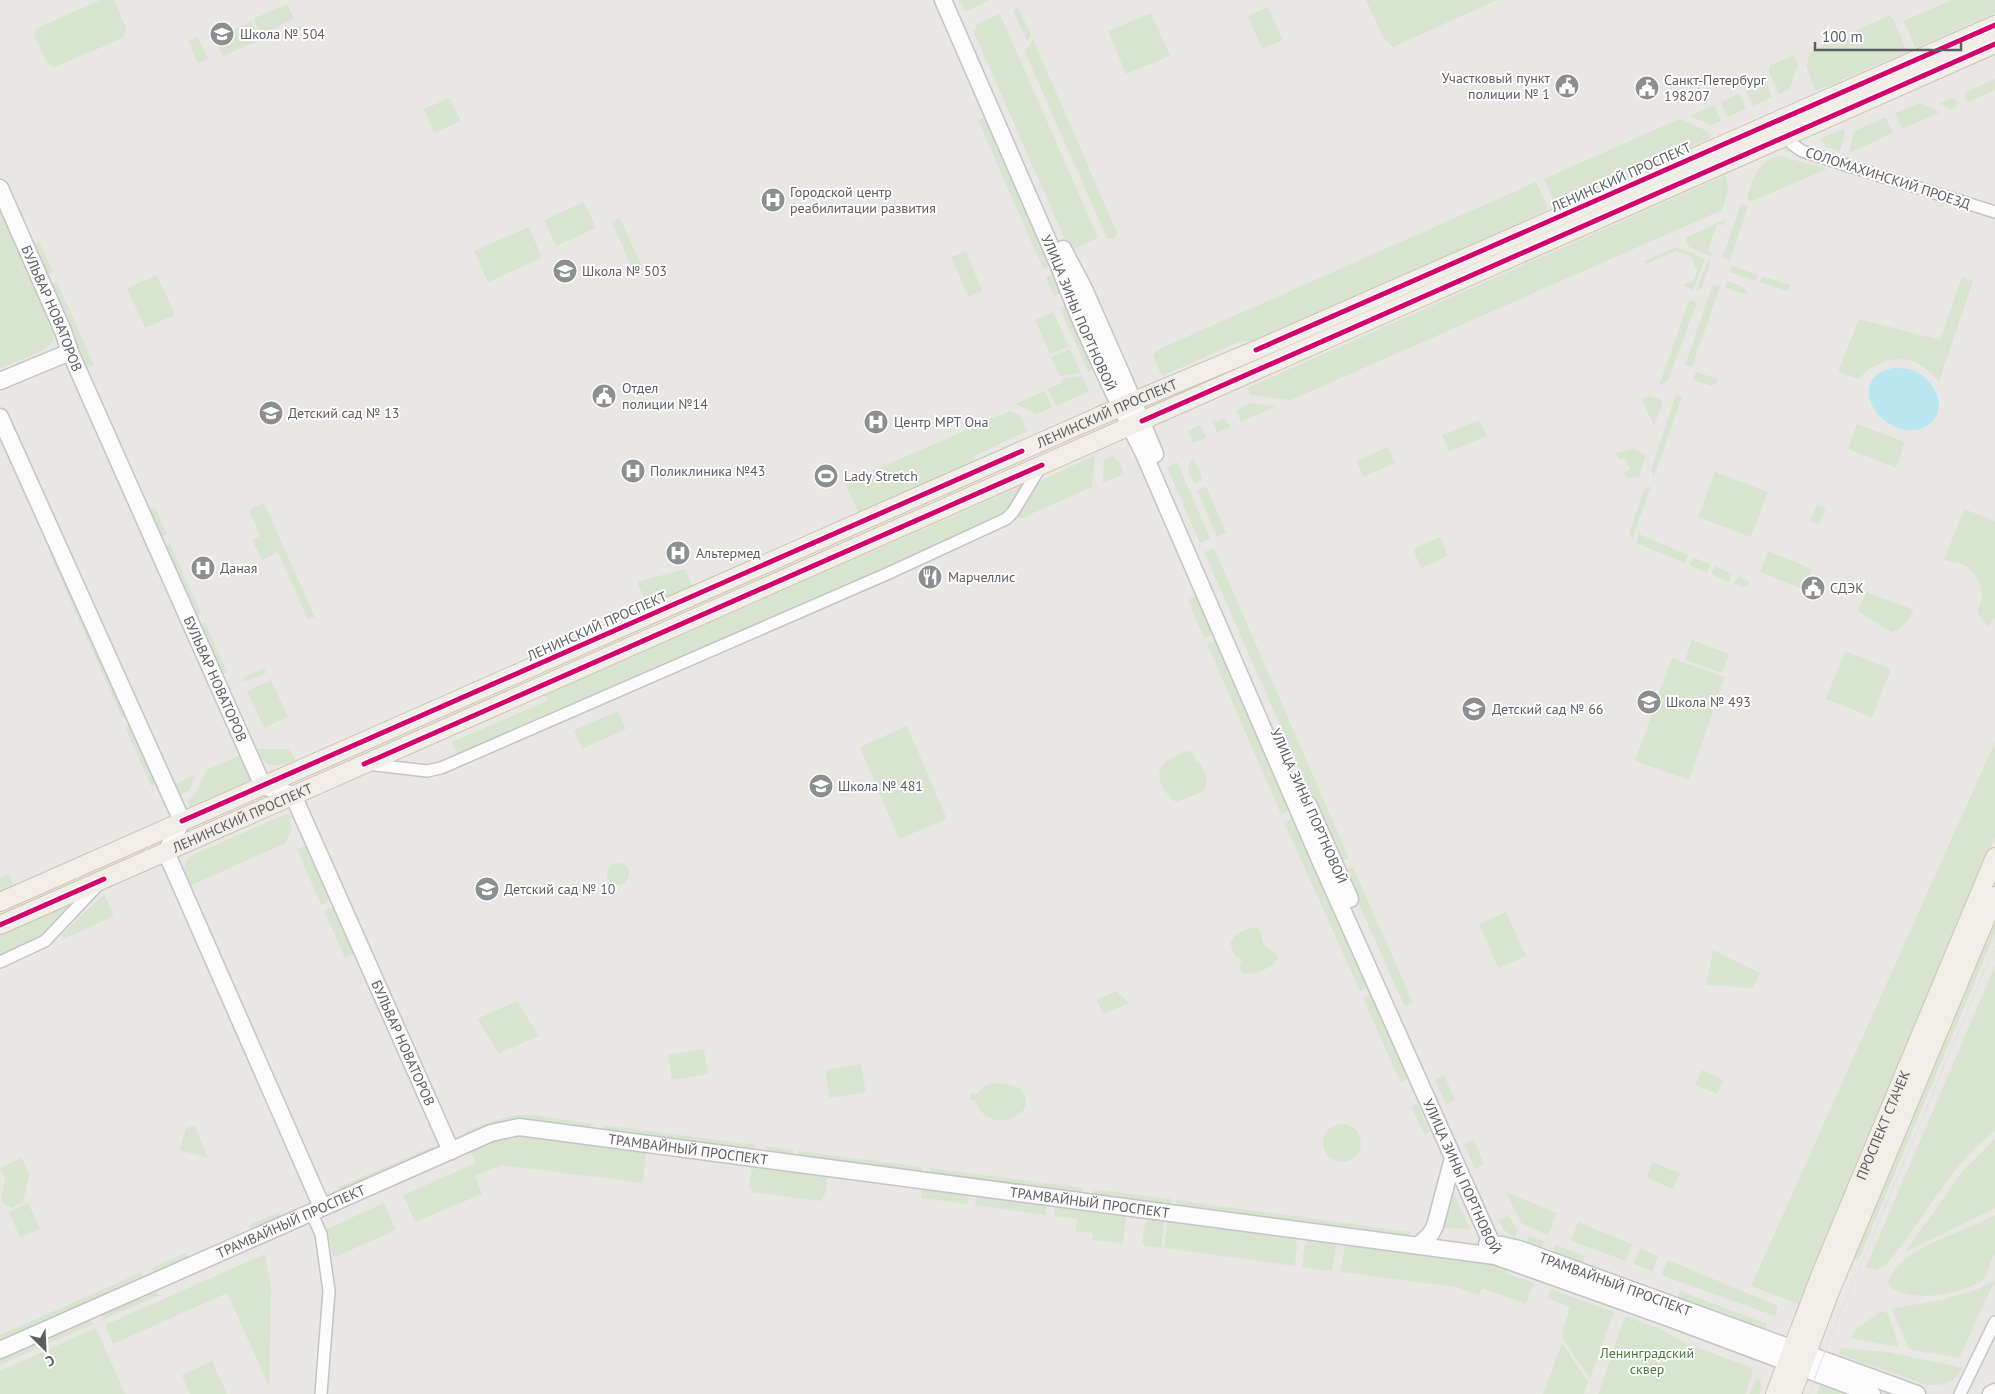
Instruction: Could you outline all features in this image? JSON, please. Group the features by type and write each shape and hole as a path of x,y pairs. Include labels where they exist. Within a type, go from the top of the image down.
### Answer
{"main road":[{"name":"ЛЕНИНСКИЙ ПРОСПЕКТ","path":"0,902 1127,404 1256,350 1995,25"},
{"name":"ЛЕНИНСКИЙ ПРОСПЕКТ","path":"0,925 1995,44"},
{"path":"263,786 271,805"},
{"path":"182,822 191,841"},
{"name":"ПРОСПЕКТ СТАЧЕК","path":"1792,1394 1796,1359 1852,1196 1995,857"},
{"name":"ПРОСПЕКТ СТАЧЕК","path":"1774,1394 1796,1359 1829,1294 1995,896"}],"street":[{"name":"УЛИЦА ЗИНЫ ПОРТНОВОЙ","path":"942,0 1136,423 1499,1249"},
{"name":"УЛИЦА ЗИНЫ ПОРТНОВОЙ","path":"953,0 1065,254 1084,289 1127,404"},
{"name":"СОЛОМАХИНСКИЙ ПРОЕЗД","path":"1787,136 1792,144 1802,151 1995,212"},
{"name":"БУЛЬВАР НОВАТОРОВ","path":"0,188 63,331 70,352 263,786"},
{"path":"0,381 70,352"},
{"path":"0,417 182,822 166,852 317,1210 329,1291 321,1394"},
{"name":"УЛИЦА ЗИНЫ ПОРТНОВОЙ","path":"1136,423 1144,454 1317,852 1453,1158 1499,1249"},
{"path":"364,764 427,771 441,768 898,569 1006,520 1014,512 1042,464"},
{"path":"263,786 293,795"},
{"name":"БУЛЬВАР НОВАТОРОВ","path":"293,795 451,1151"},
{"path":"0,962 46,941 104,879"},
{"name":"ТРАМВАЙНЫЙ ПРОСПЕКТ","path":"0,1350 491,1133 505,1129 531,1128 1419,1245 1499,1249 1669,1318 1796,1359"},
{"path":"1419,1245 1430,1235 1435,1226 1453,1158"},
{"path":"1960,1394 1995,1322"},
{"path":"1796,1359 1872,1394"},
{"path":"1796,1359 1916,1394"},
{"path":"1991,1394 1995,1392"}],"green space":[{"path":"100,0 114,0 126,28 123,38 55,67 48,65 34,35 37,28"},
{"path":"960,0 990,0 965,12"},
{"path":"1366,0 1497,0 1393,47 1384,39"},
{"path":"1952,0 1995,0 1995,13 1915,48 1904,21"},
{"path":"287,4 294,19 261,34 253,19"},
{"path":"1018,7 1031,35 1027,41 1013,10"},
{"path":"1268,7 1283,40 1262,49 1248,16"},
{"path":"1151,13 1170,56 1126,74 1108,31"},
{"path":"1000,14 1098,238 1070,251 973,30 977,29 975,25"},
{"path":"1888,16 1893,18 1907,52 1816,91 1806,66 1811,51"},
{"path":"252,21 260,40 223,56 215,38"},
{"path":"198,37 208,59 198,63 188,41"},
{"path":"1033,39 1117,233 1114,239 1107,238 1025,52"},
{"path":"1793,55 1798,65 1789,90 1779,94 1769,72 1770,66"},
{"path":"1995,79 1995,90 1968,102 1964,95 1966,92"},
{"path":"1766,82 1772,97 1753,106 1746,91"},
{"path":"1739,94 1746,109 1727,117 1721,102"},
{"path":"450,98 461,121 434,133 424,109"},
{"path":"1952,98 1955,99 1958,106 1951,109 1940,103"},
{"path":"1919,103 1940,112 1902,129 1895,113"},
{"path":"1714,105 1721,121 1711,125 1689,116"},
{"path":"988,116 1050,265 1043,269 978,120"},
{"path":"1886,117 1893,133 1849,153 1854,131"},
{"path":"1679,119 1707,131 1710,138 1560,205 1555,203 1544,179"},
{"path":"1843,129 1845,133 1840,151 1825,147 1821,138"},
{"path":"1780,156 1827,169 1749,202 1747,198 1761,166 1766,161"},
{"path":"1726,175 1728,190 1722,210 1291,400 1250,395 1247,388"},
{"path":"1536,182 1547,206 1546,211 1253,341 1241,341 1162,376 1153,356 1157,350"},
{"path":"584,202 596,228 556,246 544,220"},
{"path":"1741,204 1748,206 1730,261 1722,258"},
{"path":"0,206 54,330 54,336 53,341 43,350 0,368"},
{"path":"620,218 643,269 634,273 612,222"},
{"path":"1726,219 1724,225 1717,224 1708,251 1712,253 1713,257 1689,247 1685,238"},
{"path":"529,227 542,258 488,282 474,251"},
{"path":"38,240 53,272 45,275 34,250"},
{"path":"1677,247 1705,259 1693,291 1683,285 1693,281 1697,271 1691,256 1676,251 1646,264 1644,261"},
{"path":"966,251 982,291 968,297 951,257"},
{"path":"1708,260 1711,261 1702,288 1696,292"},
{"path":"1732,266 1758,275 1756,281 1730,272"},
{"path":"1053,274 1061,293 1054,296 1046,277"},
{"path":"157,275 175,315 145,328 127,288"},
{"path":"1762,276 1790,285 1788,291 1760,282"},
{"path":"1962,277 1973,281 1939,382 1922,366 1915,362 1900,359 1877,365 1859,379 1838,372 1859,319 1940,340"},
{"path":"1727,281 1744,287 1748,295 1725,288"},
{"path":"57,282 94,365 86,368 49,285"},
{"path":"1713,284 1720,286 1692,367 1685,365"},
{"path":"1695,300 1696,305 1668,381 1659,386 1688,303"},
{"path":"1067,305 1095,369 1088,372 1060,308"},
{"path":"1053,312 1069,346 1050,354 1035,320"},
{"path":"1070,349 1081,373 1060,376 1051,357"},
{"path":"1696,372 1718,379 1717,383 1711,386 1693,380"},
{"path":"1082,376 1089,391 1056,406 1048,389 1062,383 1061,379"},
{"path":"1045,391 1052,407 1037,414 1015,404"},
{"path":"1676,394 1682,397 1654,477 1651,470"},
{"path":"1649,396 1663,402 1654,425 1641,398"},
{"path":"1252,403 1277,406 1241,422 1236,410"},
{"path":"1010,411 1020,415 1027,431 974,456 972,465 859,514 845,483"},
{"path":"1226,418 1230,427 1217,433 1212,421 1215,420 1216,422"},
{"path":"1479,420 1487,436 1449,452 1442,435"},
{"path":"1857,424 1905,442 1896,468 1848,449"},
{"path":"1200,425 1206,438 1193,443 1188,431"},
{"path":"1388,447 1395,463 1363,477 1356,461"},
{"path":"1633,449 1646,454 1639,477 1627,478 1624,473 1630,470 1625,458 1619,460 1615,453"},
{"path":"1095,455 1092,487 1020,519 1019,515 1039,483"},
{"path":"1112,456 1119,461 1124,474 1103,483 1104,459"},
{"path":"1194,459 1202,477 1201,481 1194,484 1188,470 1190,461"},
{"path":"1177,462 1210,538 1200,543 1167,467"},
{"path":"1715,472 1768,492 1751,537 1698,517"},
{"path":"1022,486 1023,490 1004,515 995,520 458,755 452,742 547,701 545,695"},
{"path":"1203,487 1207,488 1226,533 1217,537 1197,490"},
{"path":"1651,487 1632,539 1629,533 1644,489"},
{"path":"264,503 315,617 308,620 278,552 262,560 252,540 260,536 249,510"},
{"path":"1817,505 1826,508 1819,525 1810,521"},
{"path":"155,507 167,534 160,537 148,510"},
{"path":"1964,509 1995,521 1995,616 1988,628 1977,611 1982,593 1975,575 1963,564 1944,560"},
{"path":"1639,534 1688,555 1685,563 1636,543"},
{"path":"1440,537 1448,556 1421,568 1413,549"},
{"path":"170,544 201,613 195,616 164,546"},
{"path":"1214,548 1349,858 1340,862 1204,552"},
{"path":"1768,551 1812,569 1804,590 1760,572"},
{"path":"56,552 128,715 122,718 50,554"},
{"path":"1693,557 1711,565 1707,573 1690,565"},
{"path":"1715,566 1732,574 1729,582 1711,574"},
{"path":"685,569 693,588 651,607 647,603 637,582"},
{"path":"1738,576 1750,582 1748,586 1742,587 1734,584"},
{"path":"1866,592 1914,610 1901,627 1891,632 1858,611"},
{"path":"1199,595 1216,633 1204,638 1188,600"},
{"path":"205,622 227,672 222,674 199,625"},
{"path":"1218,639 1292,809 1281,814 1207,644"},
{"path":"1692,640 1729,654 1722,673 1685,660"},
{"path":"1845,651 1891,669 1872,717 1826,699"},
{"path":"1672,658 1725,677 1689,780 1635,761"},
{"path":"264,668 266,673 244,682 242,678"},
{"path":"271,680 288,717 264,728 247,691"},
{"path":"618,711 626,729 582,749 574,730"},
{"path":"131,724 157,784 151,786 125,727"},
{"path":"907,726 947,819 899,839 860,747"},
{"path":"1995,742 1995,837 1967,899 1798,1304 1751,1286"},
{"path":"255,749 290,749 295,760 272,765 263,760"},
{"path":"1188,751 1194,753 1196,761 1200,764 1207,777 1205,789 1200,793 1176,802 1164,790 1159,774 1160,769 1167,761"},
{"path":"241,755 251,777 249,781 190,807 187,801 196,793 206,770"},
{"path":"196,775 189,790 180,796 174,784"},
{"path":"286,814 293,817 289,819 292,829 286,843 189,886 184,866 191,856"},
{"path":"1295,817 1371,986 1360,991 1284,822"},
{"path":"307,845 329,894 327,902 321,905 297,849"},
{"path":"618,863 626,866 629,874 626,882 618,885 610,882 607,874 610,866"},
{"path":"1353,867 1413,1003 1405,1007 1344,871"},
{"path":"9,874 14,887 0,893 0,878"},
{"path":"104,894 114,916 64,939 62,935"},
{"path":"69,905 74,907 43,937 0,957 0,935"},
{"path":"329,908 336,910 356,953 345,958 324,911"},
{"path":"1506,912 1526,956 1498,968 1479,924"},
{"path":"1995,915 1995,933 1858,1261 1852,1258"},
{"path":"1256,927 1260,930 1264,945 1277,955 1278,959 1271,966 1263,970 1244,974 1240,971 1239,967 1242,963 1235,956 1230,943 1237,934"},
{"path":"1713,950 1760,973 1753,988 1706,985"},
{"path":"1995,966 1995,1131 1964,1160 1950,1177 1887,1264 1876,1270 1866,1267"},
{"path":"1116,991 1129,1003 1103,1014 1097,1000"},
{"path":"1374,993 1411,1077 1400,1082 1363,998"},
{"path":"517,1001 539,1036 499,1053 477,1019"},
{"path":"704,1049 708,1074 672,1080 668,1055"},
{"path":"861,1064 866,1092 830,1098 825,1070"},
{"path":"1702,1070 1723,1080 1717,1094 1695,1085"},
{"path":"1444,1075 1455,1100 1446,1104 1435,1079"},
{"path":"998,1083 1019,1088 1025,1095 1026,1107 1020,1113 1006,1120 998,1120 984,1115 976,1101 970,1099 971,1093 978,1094 986,1086"},
{"path":"1417,1104 1430,1132 1424,1134 1411,1106"},
{"path":"518,1115 533,1115 593,1124 592,1129 532,1120 519,1120 466,1136 465,1132 478,1126"},
{"path":"1342,1124 1355,1130 1361,1143 1355,1156 1342,1162 1329,1156 1323,1143 1329,1130"},
{"path":"603,1125 756,1145 753,1150 604,1130"},
{"path":"195,1126 208,1158 180,1150 186,1128"},
{"path":"519,1134 646,1151 643,1183 501,1165 475,1176 482,1194 415,1222 403,1195 476,1163 470,1149 493,1140"},
{"path":"1995,1139 1995,1208 1905,1252 1963,1171"},
{"path":"1474,1140 1484,1164 1475,1169 1464,1144"},
{"path":"434,1146 429,1152 341,1192 339,1187"},
{"path":"765,1146 793,1150 792,1155 766,1151"},
{"path":"798,1151 922,1167 921,1172 797,1156"},
{"path":"22,1158 29,1175 23,1202 11,1208 1,1201 5,1180 0,1168"},
{"path":"1652,1162 1680,1173 1673,1189 1647,1178"},
{"path":"752,1165 826,1175 826,1193 819,1201 752,1192 749,1186"},
{"path":"930,1168 1084,1188 1082,1193 930,1173"},
{"path":"922,1187 967,1193 968,1204 921,1198"},
{"path":"1093,1189 1171,1199 1170,1205 1093,1195"},
{"path":"1506,1192 1557,1213 1548,1235 1521,1223"},
{"path":"977,1194 1046,1203 1045,1215 975,1205"},
{"path":"1454,1194 1470,1229 1444,1228"},
{"path":"1176,1200 1410,1232 1410,1235 1176,1206"},
{"path":"28,1203 40,1229 20,1237 9,1212"},
{"path":"384,1203 396,1230 333,1258 327,1229"},
{"path":"1056,1204 1126,1214 1123,1244 1092,1240 1093,1233 1076,1231 1077,1219 1054,1216"},
{"path":"279,1212 282,1218 252,1231 249,1225"},
{"path":"1995,1215 1995,1251 1984,1280 1950,1293 1925,1296 1901,1292 1890,1287 1888,1283 1894,1271 1904,1260 1934,1242"},
{"path":"1508,1216 1518,1230 1515,1239 1506,1232 1498,1221"},
{"path":"1151,1217 1165,1219 1161,1248 1142,1245 1145,1224"},
{"path":"1168,1219 1295,1238 1297,1244 1295,1266 1164,1248"},
{"path":"1578,1222 1632,1244 1626,1261 1571,1241"},
{"path":"1529,1236 1544,1241 1542,1249 1526,1244"},
{"path":"1308,1240 1334,1242 1336,1246 1332,1271 1302,1267 1305,1245"},
{"path":"1346,1243 1478,1260 1507,1268 1506,1273 1534,1283 1526,1304 1482,1288 1479,1295 1456,1287 1340,1272"},
{"path":"1555,1245 1585,1256 1582,1264 1552,1253"},
{"path":"1640,1248 1658,1256 1652,1271 1634,1264"},
{"path":"186,1253 189,1258 154,1273 152,1268"},
{"path":"265,1254 271,1288 269,1386 227,1293 113,1344 105,1325"},
{"path":"1668,1260 1778,1306 1775,1316 1661,1275"},
{"path":"142,1272 144,1278 0,1342 0,1335"},
{"path":"1995,1280 1959,1358 1909,1349 1892,1309 1945,1299 1976,1290"},
{"path":"156,1289 159,1295 102,1320 101,1313"},
{"path":"1550,1289 1614,1312 1590,1378 1563,1339 1564,1335 1562,1332 1570,1307 1547,1298"},
{"path":"1680,1291 1767,1324 1764,1332 1677,1300"},
{"path":"1884,1311 1887,1313 1899,1345 1897,1347 1851,1338 1855,1330"},
{"name":"Ленинградский сквер","path":"1625,1316 1660,1329 1690,1345 1750,1367 1753,1373 1745,1394 1598,1394"},
{"path":"90,1318 93,1324 0,1365 0,1358"},
{"path":"96,1328 125,1394 0,1394 0,1371"},
{"path":"1562,1343 1588,1382 1584,1394 1543,1394"},
{"path":"1841,1348 1888,1352 1963,1368 1956,1378 1951,1381 1936,1385 1924,1384 1838,1354"},
{"path":"212,1361 227,1394 190,1394 182,1375"},
{"path":"1756,1378 1761,1381 1760,1394 1750,1394"},
{"path":"1820,1385 1844,1394 1817,1394"}],"water":[{"path":"1892,368 1915,371 1929,381 1934,388 1938,396 1938,412 1934,420 1927,426 1915,430 1902,429 1890,424 1872,406 1869,394 1870,384 1878,374"}],"tram line":[{"path":"1809,1394 1831,1335 1995,945"}],"cycle path":[{"path":"1256,350 1995,25"},
{"path":"1142,421 1995,44"},
{"path":"182,821 1022,451"},
{"path":"364,764 1042,465"},
{"path":"0,925 104,879"}],"place":[{"name":"Школа № 504","path":"222,34"},
{"name":"Участковый пункт полиции № 1","path":"1567,86"},
{"name":"Санкт-Петербург 198207","path":"1647,88"},
{"name":"Городской центр реабилитации развития","path":"773,200"},
{"name":"Школа № 503","path":"565,271"},
{"name":"Отдел полиции №14","path":"604,396"},
{"name":"Детский сад № 13","path":"271,413"},
{"name":"Центр МРТ Она","path":"876,422"},
{"name":"Поликлиника №43","path":"633,471"},
{"name":"Lady Stretch","path":"826,476"},
{"name":"Альтермед","path":"678,553"},
{"name":"Даная","path":"203,568"},
{"name":"Марчеллис","path":"930,577"},
{"name":"СДЭК","path":"1813,588"},
{"name":"Школа № 493","path":"1649,702"},
{"name":"Детский сад № 66","path":"1474,709"},
{"name":"Школа № 481","path":"821,786"},
{"name":"Детский сад № 10","path":"487,889"}]}
